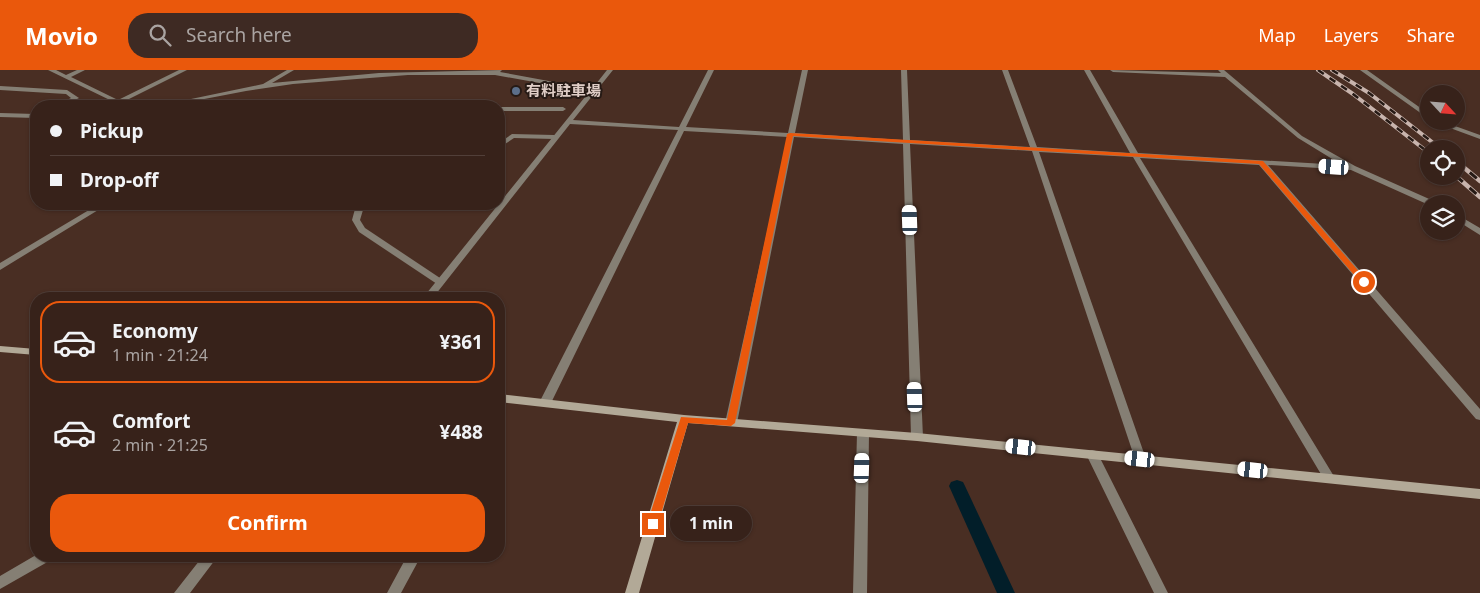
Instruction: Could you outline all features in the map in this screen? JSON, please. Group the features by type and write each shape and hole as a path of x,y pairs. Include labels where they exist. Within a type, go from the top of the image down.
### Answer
{"street":[{"path":"51,70 114,100"},
{"path":"66,77 82,70"},
{"path":"122,100 184,70"},
{"path":"263,86 291,70"},
{"path":"505,199 610,70"},
{"path":"545,403 711,70"},
{"path":"731,423 790,134 805,70"},
{"path":"904,70 916,437"},
{"path":"1005,70 1034,148 1140,459"},
{"path":"1087,70 1329,478"},
{"path":"1113,70 1228,75"},
{"path":"1221,70 1300,137 1352,168 1420,198"},
{"path":"1363,70 1420,111"},
{"path":"190,100 263,86 398,72 497,72 592,91"},
{"path":"0,88 67,92 76,98 72,100"},
{"path":"505,109 563,109"},
{"path":"0,115 30,116"},
{"path":"567,122 907,140 1352,168"},
{"path":"1460,130 1480,137"},
{"path":"505,141 512,136 554,137"},
{"path":"1261,162 1480,416"},
{"path":"0,267 94,210"},
{"path":"360,210 356,220 362,230 440,282"},
{"path":"432,292 497,210"},
{"path":"1465,222 1480,232"},
{"path":"0,349 30,352"},
{"path":"505,400 684,419 916,437 1480,494"},
{"path":"632,593 684,419"},
{"path":"860,593 863,433"},
{"path":"1092,454 1161,593"},
{"path":"0,583 36,562"},
{"path":"181,593 207,562"},
{"path":"394,593 411,562"}],"waterway":[{"path":"957,486 1006,593"}],"railway":[{"path":"1318,70 1353,94 1420,146"},
{"path":"1332,70 1369,93 1429,140"},
{"path":"1465,168 1480,181"},
{"path":"1465,184 1480,197"}],"place":[{"name":"有料駐車場","path":"516,91"}],"route":[{"path":"653,524 684,419 731,423 790,134 1261,162 1364,282"}]}
